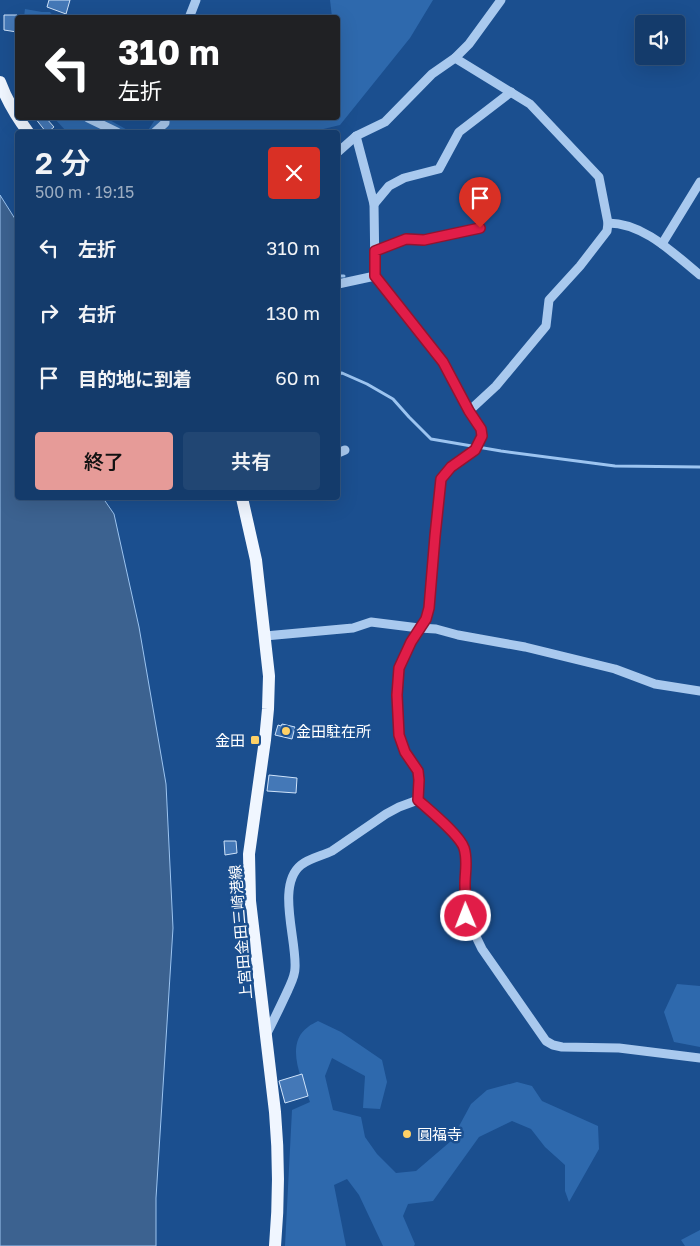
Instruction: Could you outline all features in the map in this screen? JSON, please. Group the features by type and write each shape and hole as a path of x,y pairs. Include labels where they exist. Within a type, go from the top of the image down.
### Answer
{"main road":[{"path":"0,82 6,99 15,114"},
{"name":"上宮田金田三崎港線","path":"242,500 256,560 269,676 268,709 249,854 250,901 277,1140 278,1175 275,1246"}],"street":[{"path":"190,15 196,0"},
{"path":"340,150 356,136 385,122 432,74 455,58 469,44 501,0"},
{"path":"455,58 530,104 599,178 608,223 607,231 550,300 546,326 496,386 469,411"},
{"path":"374,204 389,186 404,178 439,169 459,132 511,92"},
{"path":"92,120 113,130"},
{"path":"157,130 165,123 165,120"},
{"path":"356,136 374,204 375,276 443,362 469,411 481,429 482,436 475,450 451,467 441,479 429,608 426,619 404,655 399,668 397,695 399,735 405,752 418,771 418,800"},
{"path":"662,244 700,182"},
{"path":"608,223 630,227 662,244 700,275"},
{"path":"375,251 406,239 424,240 480,228"},
{"path":"340,284 375,276"},
{"path":"265,636 353,628 371,622 436,629 615,668 655,684 700,691"},
{"path":"266,1035 295,970 288,899 292,875 309,860 332,851 386,814 418,800"},
{"path":"418,800 462,843 466,856 466,916 482,949 546,1041 562,1047 619,1048 700,1058"}],"shaded area":[{"path":"330,0 433,0 410,38 340,125 319,130 148,130 155,120 340,120 340,15 332,15"},
{"path":"25,9 50,12 52,15 24,15"},
{"path":"56,120 110,120 127,130 65,130"},
{"path":"0,195 15,219 15,500 104,500 114,514 139,627 166,784 173,928 156,1198 156,1246 0,1246"},
{"path":"677,984 700,986 700,1047 674,1042 664,1012"},
{"path":"318,1021 341,1032 382,1060 387,1082 380,1109 363,1108 365,1076 332,1058 325,1076 333,1110 361,1117 365,1137 377,1154 396,1173 416,1171 451,1141 471,1104 487,1090 517,1082 532,1086 542,1101 598,1126 599,1149 569,1202 565,1191 565,1165 545,1147 531,1129 512,1121 479,1137 433,1201 408,1204 403,1216 415,1244 414,1246 383,1246 359,1195 347,1179 334,1185 346,1246 285,1246 292,1110 310,1102 297,1063 297,1043 301,1034"},
{"path":"700,1230 700,1246 685,1246 681,1240"}],"building":[{"path":"49,0 70,0 66,14 47,7"},
{"path":"4,15 15,15 15,32 4,30"},
{"path":"37,120 48,120 54,127 50,130 44,130"},
{"name":"金田駐在所","path":"282,724 295,727 292,739 275,735 278,725 281,726"},
{"path":"269,775 297,778 296,793 267,791"},
{"path":"224,841 236,841 237,853 225,855"},
{"path":"302,1074 308,1096 285,1103 279,1081"}],"waterway":[{"path":"340,374 367,384 393,399 431,439 501,451 615,466 700,467"}],"place":[{"name":"金田駐在所","path":"286,731"},
{"name":"金田","path":"255,740"},
{"name":"圓福寺","path":"407,1134"}],"route":[{"path":"466,916 466,856 464,849 457,837 418,800 418,771 405,752 399,735 397,695 399,668 411,642 426,619 429,608 441,479 451,467 475,450 482,436 481,429 469,411 443,362 375,276 375,251 406,239 424,240 480,228"}]}
